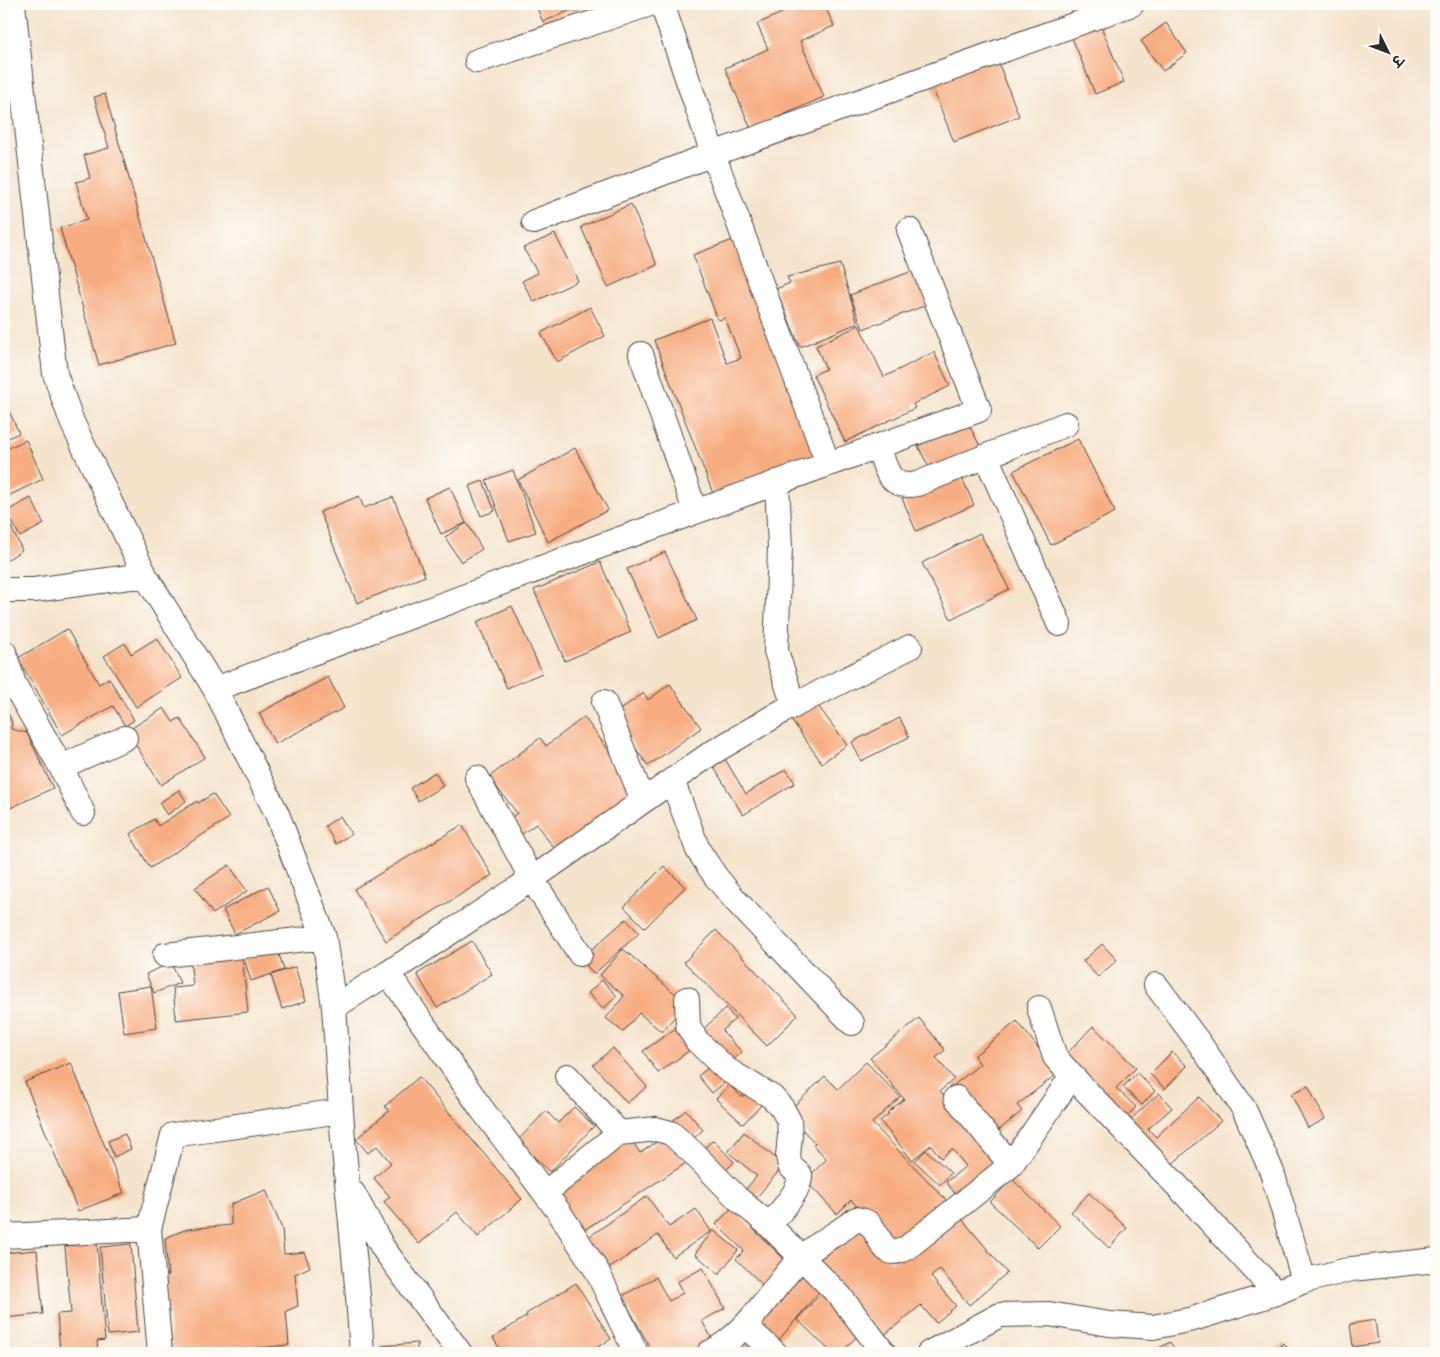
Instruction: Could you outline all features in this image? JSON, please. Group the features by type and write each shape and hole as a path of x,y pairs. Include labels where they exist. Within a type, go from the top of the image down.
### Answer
{"street":[{"path":"14,4 13,73 56,374 72,422 145,575 215,689 278,814 324,937 334,1007 362,1353"},
{"path":"477,61 650,4"},
{"path":"662,4 713,154 828,464"},
{"path":"534,222 713,154 1132,4"},
{"path":"215,689 695,511 979,410 908,230"},
{"path":"640,354 695,511"},
{"path":"878,446 888,476 898,484 907,486 917,484 1066,424"},
{"path":"986,456 1059,624"},
{"path":"777,482 780,548 776,651 794,706"},
{"path":"4,590 34,590 145,575"},
{"path":"334,1007 532,879 710,754 794,706 910,647"},
{"path":"4,652 14,684 61,767 83,813"},
{"path":"604,702 643,801"},
{"path":"61,767 125,738"},
{"path":"478,778 532,879 580,954"},
{"path":"672,780 698,850 716,877 736,901 852,1024"},
{"path":"165,955 324,937"},
{"path":"388,973 481,1108 559,1212 597,1271 636,1353"},
{"path":"1156,985 1200,1044 1244,1109 1272,1172 1304,1281"},
{"path":"687,999 688,1026 697,1042 726,1069 772,1097 782,1108 789,1121 788,1156 790,1166 800,1175 800,1181 795,1192 769,1225"},
{"path":"1039,1008 1055,1057 1276,1292"},
{"path":"566,1076 619,1133"},
{"path":"709,1353 721,1347 744,1326 801,1258 856,1219 865,1221 871,1226 882,1246 892,1252 900,1252 908,1247 1011,1165 1072,1076"},
{"path":"956,1098 1011,1165"},
{"path":"160,1353 149,1228 173,1135 341,1111"},
{"path":"545,1193 619,1133 656,1129 671,1133 738,1198 769,1225 840,1296 884,1353"},
{"path":"348,1183 383,1248 460,1353"},
{"path":"4,1236 149,1228"},
{"path":"943,1350 1000,1315 1050,1314 1109,1324 1153,1327 1193,1319 1304,1281 1352,1268 1436,1260"},
{"path":"744,1326 774,1353"}],"building":[{"path":"535,4 593,4 575,11 573,9 543,22"},
{"path":"780,4 824,4 834,26 800,41 824,97 751,129 725,68 768,49 757,24 784,12"},
{"path":"1098,19 1124,82 1095,94 1069,30"},
{"path":"1166,23 1187,53 1163,71 1141,41"},
{"path":"995,54 1019,116 954,142 929,79"},
{"path":"105,94 176,343 99,365 60,228 87,220 76,182 90,178 84,155 109,148 94,97"},
{"path":"631,204 657,265 608,287 581,227"},
{"path":"555,234 578,281 534,302 522,281 538,273 523,248"},
{"path":"733,240 816,456 714,496 654,340 710,318 727,363 741,358 725,318 718,320 693,255"},
{"path":"840,264 858,323 800,347 776,289 790,283 787,277"},
{"path":"920,268 932,303 863,329 850,295"},
{"path":"590,307 605,336 557,362 541,333"},
{"path":"859,325 884,377 934,352 950,386 913,404 915,408 845,442 813,375 826,369 816,346"},
{"path":"4,400 19,433 4,440"},
{"path":"967,421 981,448 932,473 918,446"},
{"path":"1078,439 1115,512 1051,545 1013,471"},
{"path":"26,440 43,479 4,498 4,450"},
{"path":"575,448 608,510 548,542 518,480"},
{"path":"513,470 536,532 509,541 486,480"},
{"path":"960,473 974,505 916,531 902,498"},
{"path":"483,481 495,511 481,516 469,486"},
{"path":"450,487 466,523 441,534 425,498"},
{"path":"359,496 364,508 393,497 425,576 357,603 320,512"},
{"path":"31,498 44,524 20,537 7,511"},
{"path":"4,512 22,550 4,562"},
{"path":"467,523 482,549 461,562 445,537"},
{"path":"980,533 1009,589 951,619 922,563"},
{"path":"665,552 697,620 659,638 627,569"},
{"path":"600,562 631,632 565,661 534,590"},
{"path":"512,606 542,673 507,688 477,622"},
{"path":"67,629 99,684 109,678 134,720 125,726 113,706 62,735 18,658"},
{"path":"157,638 182,678 136,707 104,656 125,643 131,654"},
{"path":"328,677 344,708 275,744 259,713"},
{"path":"670,684 701,728 648,766 612,715 644,693 648,700"},
{"path":"813,699 847,745 822,763 789,717"},
{"path":"4,704 12,723 11,729 27,733 53,788 4,811"},
{"path":"164,708 173,722 180,718 205,757 161,785 127,731"},
{"path":"584,717 621,767 617,770 634,793 557,852 536,824 519,836 508,820 517,813 489,777 540,738 546,746"},
{"path":"900,718 909,737 861,761 852,742"},
{"path":"722,754 746,794 786,769 795,783 743,815 710,761"},
{"path":"435,772 443,786 418,801 410,788"},
{"path":"179,790 186,801 167,815 159,803"},
{"path":"213,794 229,818 150,868 130,834 154,819 158,826 197,801 198,803"},
{"path":"340,816 351,834 336,844 325,826"},
{"path":"462,825 492,875 386,941 354,889"},
{"path":"229,865 247,891 213,914 195,888"},
{"path":"664,866 685,887 645,928 624,907"},
{"path":"268,886 280,911 235,934 223,910"},
{"path":"626,919 639,933 594,974 581,959"},
{"path":"716,930 798,1015 767,1046 684,962"},
{"path":"472,941 492,974 437,1008 417,974"},
{"path":"1102,944 1117,960 1098,977 1083,961"},
{"path":"277,948 284,970 251,981 244,959"},
{"path":"623,949 686,1003 662,1032 639,1013 623,1032 606,1018 624,996 600,975"},
{"path":"242,954 248,1012 176,1020 173,988 193,986 190,959"},
{"path":"171,963 180,983 154,993 146,974"},
{"path":"295,967 306,1001 282,1009 271,975"},
{"path":"602,980 617,996 603,1009 588,993"},
{"path":"151,986 157,1028 124,1033 118,991"},
{"path":"726,1008 735,1019 722,1031 742,1052 726,1067 697,1035"},
{"path":"919,1018 945,1050 936,1058 954,1079 940,1091 999,1162 958,1197 946,1182 966,1166 952,1149 941,1158 931,1145 912,1160 880,1121 904,1099 870,1058"},
{"path":"1017,1021 1058,1073 1017,1105 1022,1111 994,1134 954,1085 980,1064 974,1056"},
{"path":"682,1024 697,1045 658,1073 643,1051"},
{"path":"1093,1026 1136,1068 1116,1088 1136,1107 1126,1117 1064,1057"},
{"path":"613,1048 647,1087 627,1103 593,1065"},
{"path":"1172,1052 1187,1066 1165,1089 1150,1074"},
{"path":"715,1062 729,1079 712,1093 698,1076"},
{"path":"866,1062 900,1097 872,1123 949,1203 900,1251 851,1200 837,1214 805,1180 827,1159 787,1113 825,1076 838,1089"},
{"path":"71,1063 124,1193 78,1211 25,1082"},
{"path":"1137,1073 1155,1091 1142,1105 1123,1087"},
{"path":"419,1077 522,1199 478,1237 457,1212 419,1244 384,1202 390,1197 374,1178 391,1163 377,1146 368,1153 356,1139 389,1111 385,1106"},
{"path":"729,1085 742,1097 752,1086 766,1100 743,1124 716,1099"},
{"path":"1308,1086 1325,1119 1308,1128 1291,1094"},
{"path":"1159,1093 1172,1108 1148,1129 1156,1137 1199,1097 1221,1121 1170,1166 1129,1121"},
{"path":"574,1107 594,1126 550,1172 517,1141 546,1111 558,1123"},
{"path":"686,1110 703,1130 687,1144 670,1123"},
{"path":"744,1132 784,1165 750,1205 740,1196 757,1176 728,1152"},
{"path":"125,1134 131,1149 114,1157 108,1141"},
{"path":"667,1135 686,1163 578,1234 551,1192 629,1136 640,1153"},
{"path":"713,1140 734,1162 721,1175 699,1153"},
{"path":"926,1150 951,1173 940,1185 915,1161"},
{"path":"1012,1179 1060,1226 1038,1248 990,1202"},
{"path":"266,1190 282,1229 284,1254 304,1252 310,1267 295,1274 298,1306 286,1311 289,1345 236,1350 236,1353 172,1353 165,1272 168,1277 165,1238 187,1229 231,1225 231,1204"},
{"path":"1089,1193 1127,1228 1109,1248 1071,1212"},
{"path":"647,1196 669,1227 696,1209 711,1231 673,1257 658,1235 604,1272 583,1241"},
{"path":"732,1208 788,1263 765,1287 736,1259 744,1251 716,1224"},
{"path":"957,1213 1007,1273 969,1305 940,1269 931,1277 956,1306 936,1323 921,1305 882,1337 815,1259 858,1223 891,1262"},
{"path":"713,1230 738,1250 719,1274 695,1254"},
{"path":"97,1243 105,1340 97,1341 98,1353 60,1353 57,1314 71,1313 65,1246"},
{"path":"131,1244 138,1332 108,1335 100,1247"},
{"path":"37,1250 43,1314 4,1318 4,1253"},
{"path":"800,1266 824,1286 773,1347 749,1327"},
{"path":"703,1268 725,1308 702,1321 714,1342 693,1353 653,1353 622,1296 656,1277 669,1301 683,1293 677,1282"},
{"path":"576,1283 611,1339 588,1353 502,1353 493,1338 527,1316 526,1314"},
{"path":"823,1292 863,1330 841,1353 832,1353 797,1319"},
{"path":"1375,1320 1378,1343 1353,1347 1350,1324"},
{"path":"750,1334 764,1353 724,1353"},
{"path":"1170,1342 1177,1353 1150,1353"},
{"path":"417,1343 417,1353 381,1353 381,1346"},
{"path":"1283,1343 1293,1353 1272,1353"}]}
